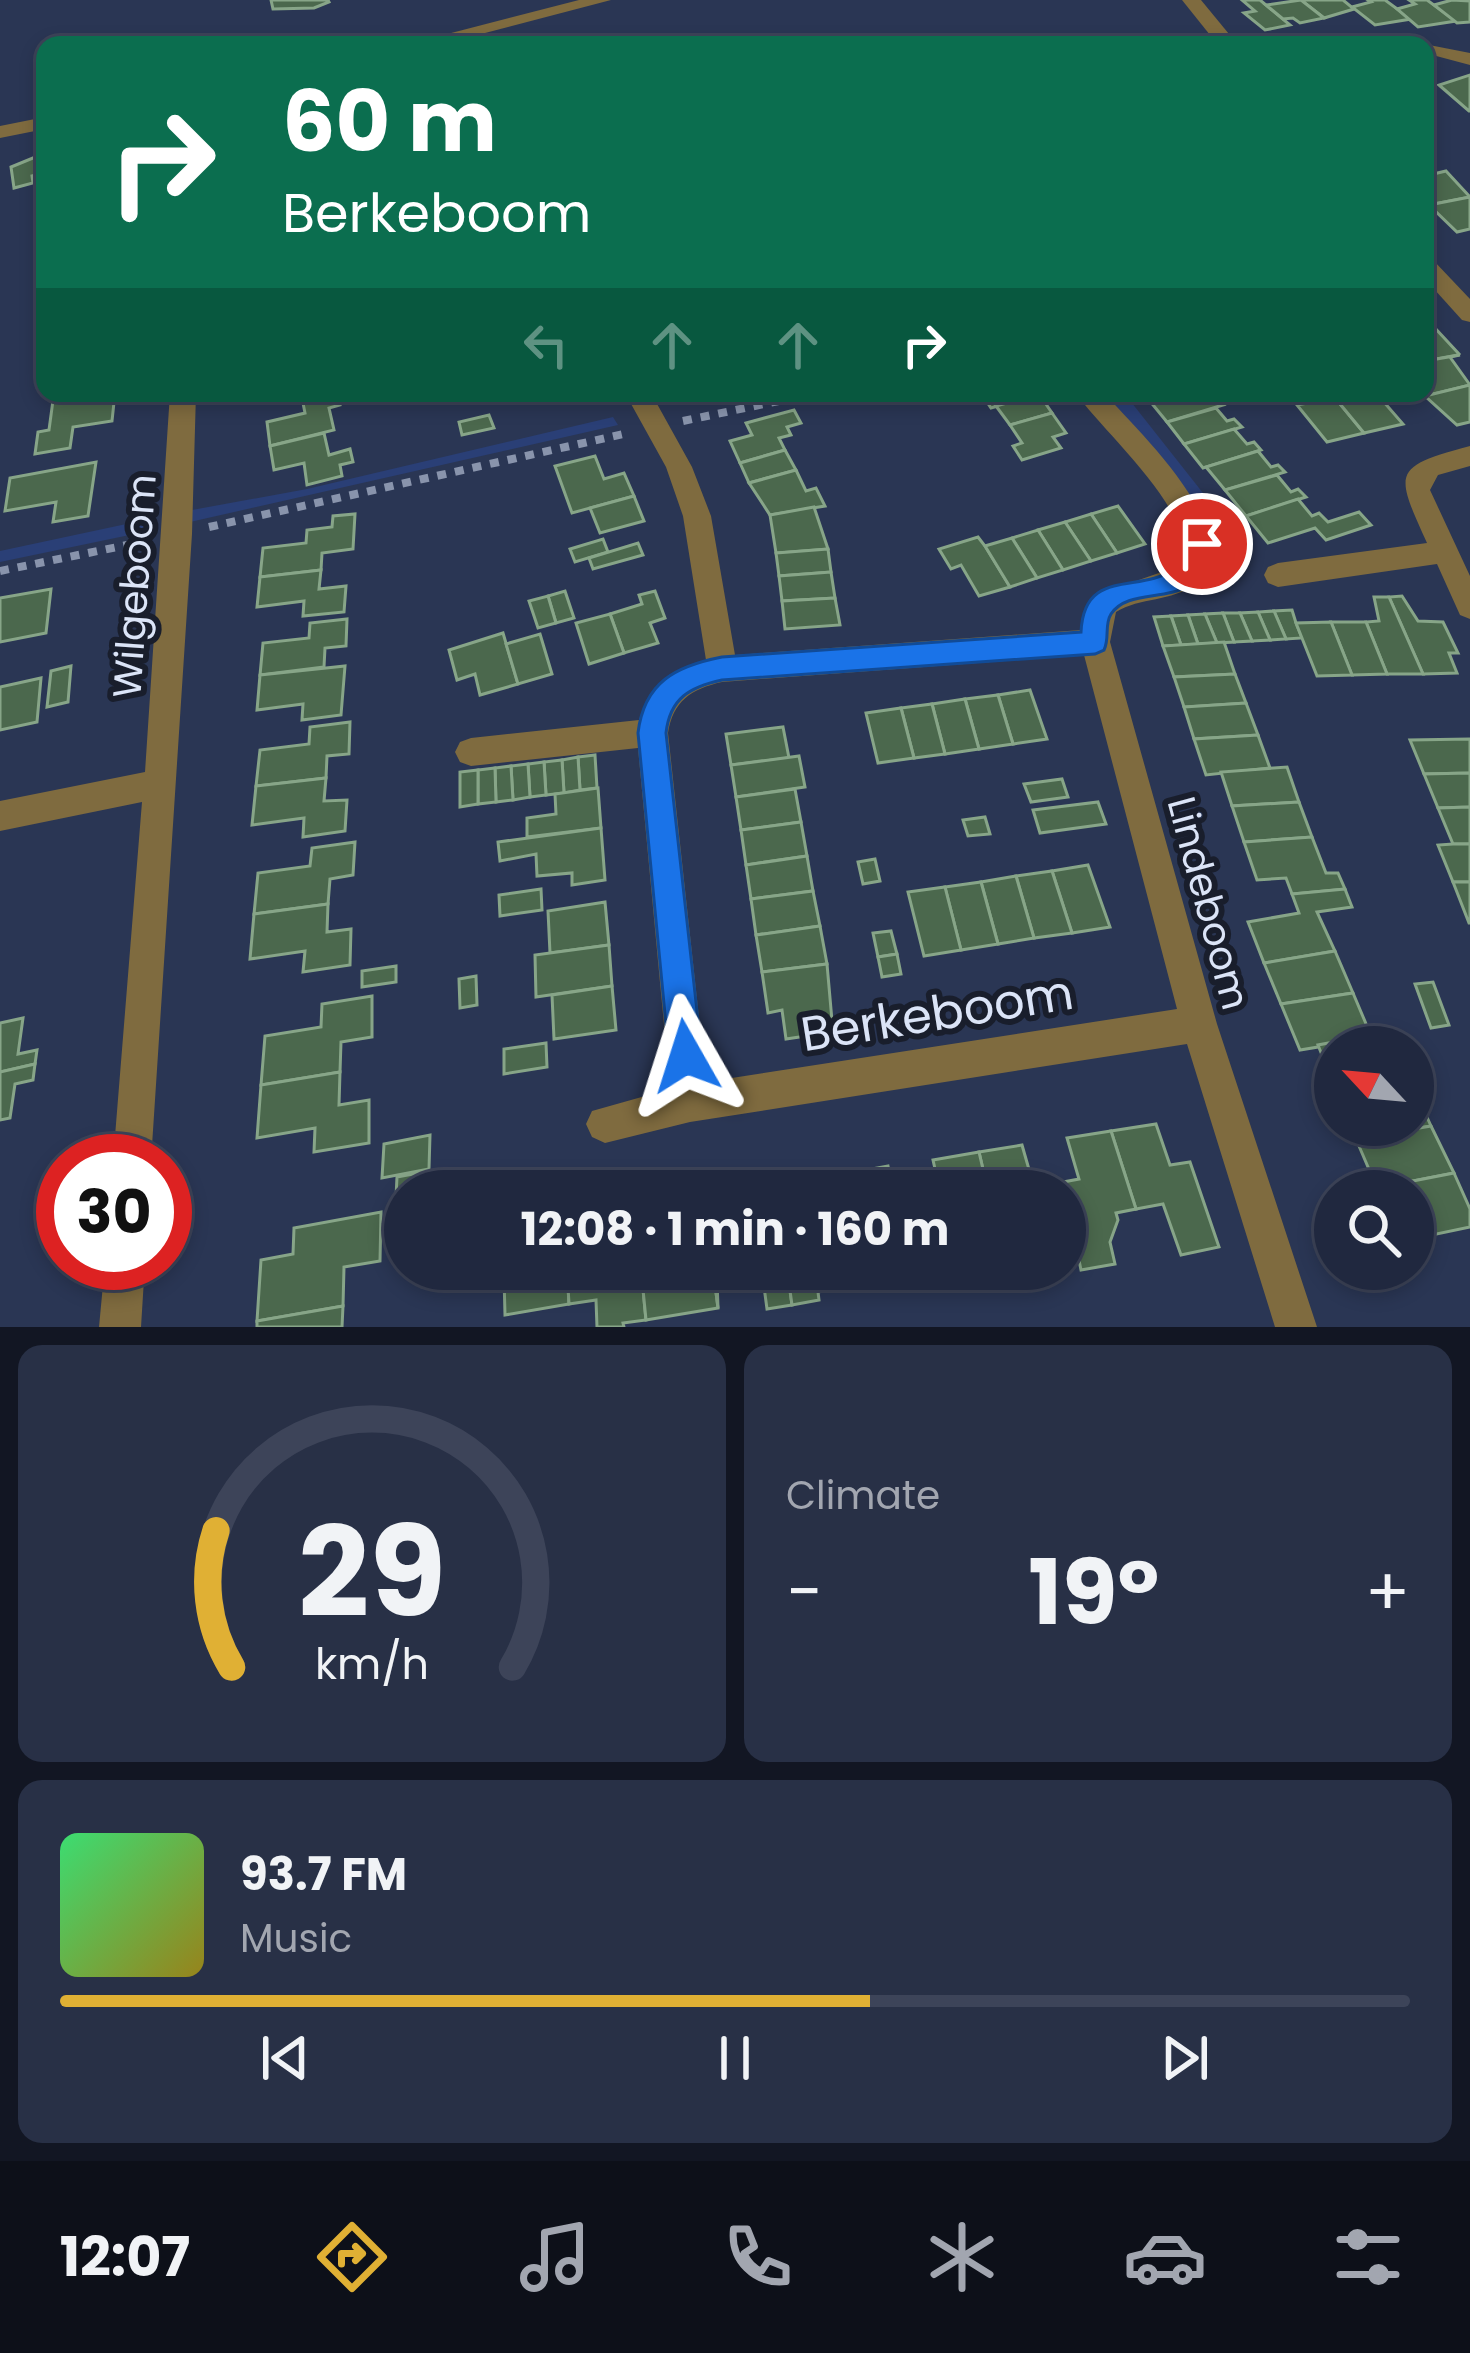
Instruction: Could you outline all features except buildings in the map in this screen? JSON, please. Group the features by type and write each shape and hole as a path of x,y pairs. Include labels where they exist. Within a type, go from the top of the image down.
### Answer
{"street":[{"path":"452,36 602,0"},
{"path":"1191,0 1221,36"},
{"path":"1434,49 1470,58"},
{"path":"0,132 36,125"},
{"path":"1434,276 1470,314"},
{"name":"Wilgeboom","path":"134,1134 178,534 183,402"},
{"path":"642,402 678,465 709,560 722,669"},
{"path":"690,1103 652,733 655,709 668,691 690,675 722,669 1095,642 1100,608 1113,596 1180,580 1199,559 1202,544 1198,528 1176,498 1096,402"},
{"path":"1470,456 1429,467 1419,475 1417,490 1470,607"},
{"path":"1278,575 1444,552"},
{"name":"Lindeboom","path":"1095,642 1198,1024 1296,1327"},
{"path":"471,752 652,733"},
{"path":"0,816 160,784"},
{"name":"Berkeboom","path":"604,1124 690,1103 1198,1024"},
{"path":"120,1327 123,1290"}],"path":[{"path":"0,572 775,402"}],"shaded area":[{"path":"1110,402 1131,402 1214,507 1197,505"},
{"path":"613,417 618,425 190,522 192,510 307,489"},
{"path":"145,520 144,532 0,562 0,551"}],"route":[{"path":"686,1056 652,733 655,709 668,691 690,675 722,669 1095,642 1100,608 1113,596 1180,580 1199,559 1202,544"}]}
